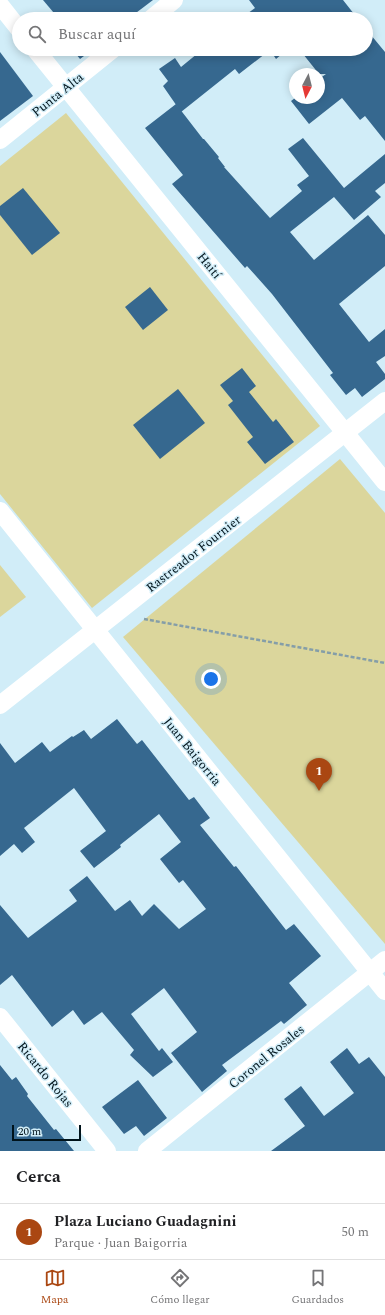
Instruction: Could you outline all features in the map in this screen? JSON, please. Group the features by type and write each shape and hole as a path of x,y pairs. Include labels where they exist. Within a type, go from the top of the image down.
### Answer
{"street":[{"path":"159,12 174,0"},
{"path":"0,5 12,20"},
{"name":"Haití","path":"42,56 385,482"},
{"name":"Punta Alta","path":"0,140 104,56"},
{"name":"Rastreador Fournier","path":"0,705 385,401"},
{"name":"Juan Baigorria","path":"0,511 385,991"},
{"name":"Coronel Rosales","path":"147,1151 385,960"},
{"name":"Ricardo Rojas","path":"0,1017 107,1151"}],"path":[{"path":"144,619 385,663"}],"shaded area":[{"path":"66,113 320,426 92,608 0,494 0,166"},
{"path":"340,459 385,513 385,944 123,637"},
{"path":"0,565 26,597 0,617"}],"building":[{"path":"43,0 153,0 137,12 53,12"},
{"path":"249,0 343,0 352,12 250,12 255,8"},
{"path":"373,37 385,52 385,141 365,116 360,120 342,98 309,124 293,104 325,104 325,68 314,68 305,56 373,56"},
{"path":"0,52 33,96 0,121"},
{"path":"194,56 262,56 239,74 235,69 181,112 163,86 168,81 159,69 175,58 181,67"},
{"path":"176,104 219,157 218,158 224,167 270,218 302,191 297,185 309,176 288,149 303,138 344,188 385,154 385,183 375,191 381,197 354,220 334,197 290,232 314,260 368,215 385,235 385,266 339,304 369,342 385,329 385,356 376,362 385,374 385,379 362,397 355,388 346,395 330,375 333,373 272,294 247,266 245,268 172,184 183,175 145,128"},
{"path":"23,188 60,233 32,255 0,215 0,206"},
{"path":"150,287 168,310 143,330 125,307"},
{"path":"242,368 256,386 249,392 273,422 276,419 294,442 265,464 247,442 253,437 228,405 233,401 220,385"},
{"path":"178,389 205,423 160,459 133,425"},
{"path":"117,719 137,744 142,740 189,800 194,797 210,818 200,825 234,867 236,866 286,930 294,924 321,956 289,983 307,1005 284,1024 281,1021 222,1065 227,1071 202,1092 171,1053 197,1032 164,988 131,1014 159,1051 162,1048 173,1062 153,1077 130,1055 134,1050 102,1012 84,1025 73,1010 52,1027 12,975 0,985 0,905 28,938 77,901 69,890 87,876 115,911 130,900 142,916 154,904 179,929 206,909 183,880 179,883 160,859 181,842 159,814 94,868 80,851 106,831 74,788 24,828 35,842 22,853 14,844 0,856 0,743 15,763 42,742 50,752 72,736 73,737 84,730 91,739"},
{"path":"347,1048 359,1064 369,1057 385,1077 385,1151 271,1151 305,1126 284,1099 301,1086 324,1116 354,1093 330,1062"},
{"path":"0,1065 12,1080 16,1077 28,1094 27,1096 54,1130 56,1129 74,1151 0,1151"},
{"path":"138,1080 167,1118 144,1136 136,1126 124,1134 102,1107"}],"place":[{"name":"Plaza Luciano Guadagnini","path":"319,791"}]}
